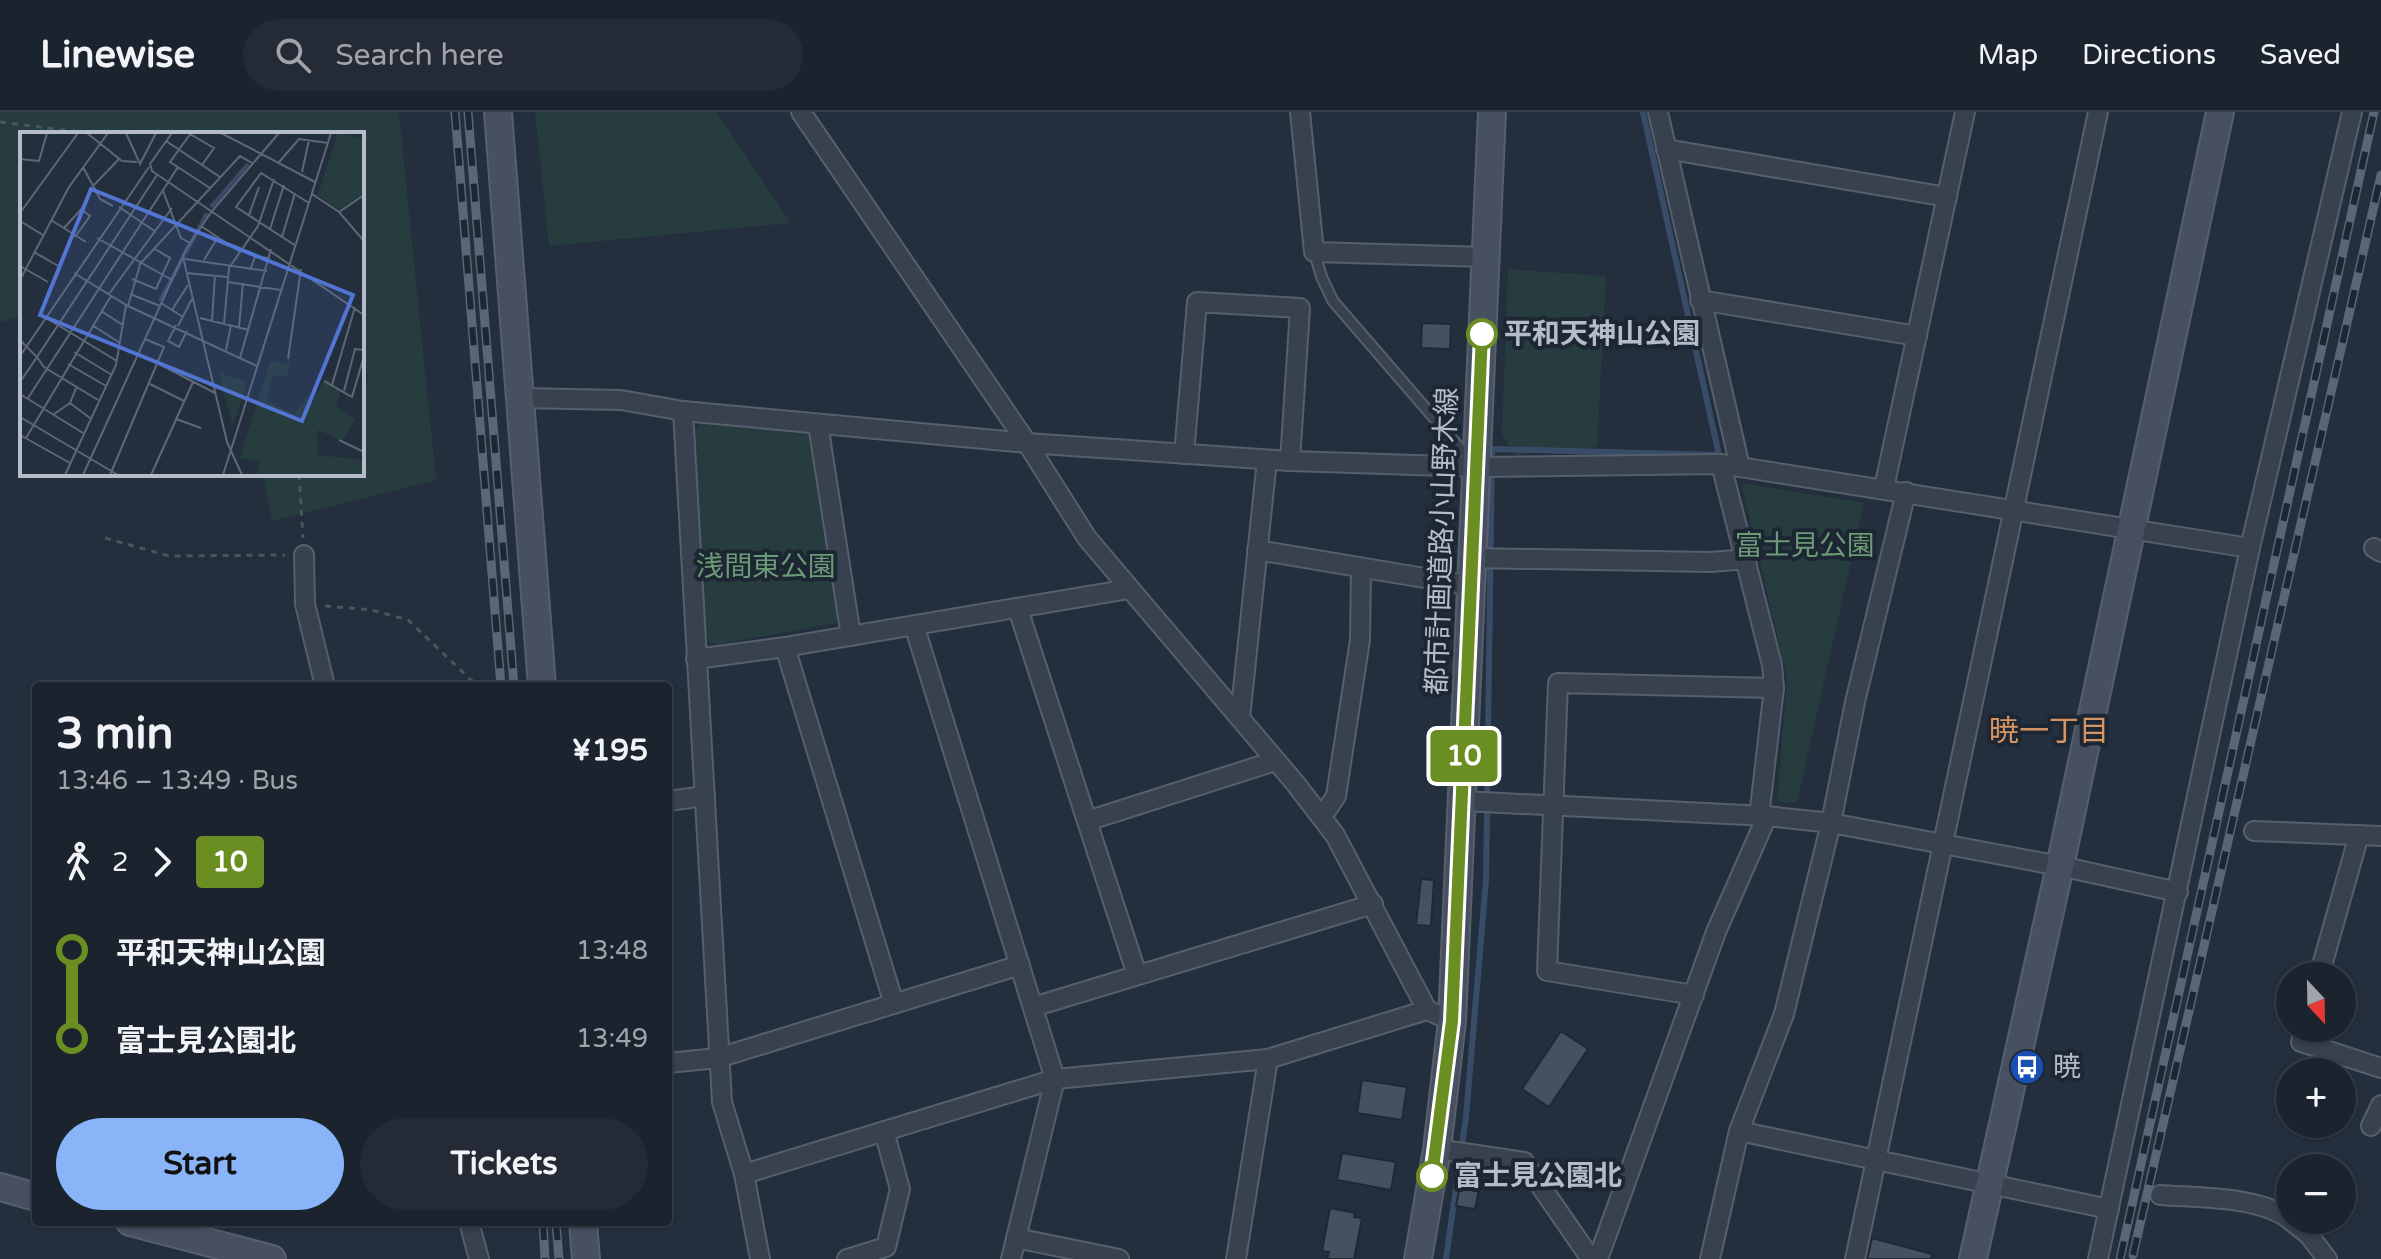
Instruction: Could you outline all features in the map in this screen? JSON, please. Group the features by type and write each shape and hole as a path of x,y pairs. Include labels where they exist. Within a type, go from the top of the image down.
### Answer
{"street":[{"path":"498,112 542,682"},
{"path":"801,112 1027,443 1087,538 1322,817 1373,904 1427,1010 1452,1021"},
{"path":"1300,112 1314,252 1486,257"},
{"name":"都市計画道路小山野木線","path":"1418,1259 1437,1149 1452,1021 1492,112"},
{"path":"1598,1259 1716,932 1763,817 1774,688 1700,300 1658,112"},
{"path":"1884,488 1965,112"},
{"path":"1855,1259 2098,112"},
{"path":"1973,1259 2220,112"},
{"path":"2098,1259 2250,548 2350,112"},
{"path":"1666,149 1947,197"},
{"path":"1700,300 1917,336"},
{"path":"1184,454 1197,302 1300,308 1290,461"},
{"path":"521,398 621,400 683,411 818,424 1267,460 1477,467 1627,463 1730,466 2250,548"},
{"path":"683,411 718,1058 722,1102 744,1174 760,1259"},
{"path":"818,424 851,636"},
{"path":"1240,718 1267,460"},
{"path":"1710,1259 1739,1131 1784,1014 1906,492"},
{"path":"1257,550 1472,586"},
{"path":"304,555 305,604 324,682"},
{"path":"1473,558 1711,562 1747,559"},
{"path":"1322,817 1336,796 1360,640 1361,568"},
{"path":"696,659 1129,589"},
{"path":"1018,609 1137,975"},
{"path":"914,625 1055,1079 1011,1259"},
{"path":"785,647 894,1004"},
{"path":"1694,995 1547,971 1558,683 1774,688"},
{"path":"1087,821 1275,761"},
{"path":"672,800 705,796"},
{"path":"1462,801 1831,823 2060,866 2178,892"},
{"path":"2254,831 2381,836"},
{"path":"2323,962 2359,835"},
{"path":"1033,1007 1373,904"},
{"path":"672,1063 718,1058 1020,965"},
{"path":"744,1174 1055,1079 1268,1059 1427,1010"},
{"path":"2301,1042 2381,1068"},
{"path":"1236,1259 1268,1059"},
{"path":"2371,1126 2381,1105"},
{"path":"847,1259 886,1247 900,1189 884,1131"},
{"path":"1739,1131 2109,1209"},
{"path":"1437,1149 1524,1162 1591,1259"},
{"path":"0,1187 32,1196"},
{"path":"2160,1195 2244,1202 2276,1211"},
{"path":"145,1226 272,1259"},
{"path":"470,1226 479,1259"},
{"path":"583,1226 586,1259"},
{"path":"2308,1234 2327,1259"},
{"path":"1016,1238 1119,1259"}],"lane":[{"path":"1314,252 1322,278 1345,317 1477,467"}],"path":[{"path":"0,122 80,132"},
{"path":"105,538 169,556 304,555 299,476"},
{"path":"305,604 372,610 408,620 475,682"}],"green space":[{"path":"0,112 399,112 436,480 272,521 263,476 364,476 364,383 368,382 364,355 364,132 20,132 20,317 0,322"},
{"path":"535,112 717,112 791,223 549,246"},
{"name":"平和天神山公園","path":"1508,269 1606,276 1597,447 1515,455 1502,434"},
{"name":"浅間東公園","path":"701,422 809,433 842,622 715,645 706,639 692,434"},
{"name":"富士見公園","path":"1741,483 1864,503 1797,803 1777,802 1787,678"}],"building":[{"path":"1422,323 1451,324 1450,349 1421,348"},
{"path":"1421,879 1434,880 1431,926 1416,925"},
{"path":"1561,1031 1588,1049 1549,1107 1522,1089"},
{"path":"1362,1080 1407,1087 1402,1120 1357,1113"},
{"path":"1342,1153 1396,1162 1391,1190 1337,1180"},
{"path":"1463,1170 1482,1174 1475,1209 1456,1206"},
{"path":"1330,1208 1355,1213 1354,1217 1362,1218 1354,1259 1327,1259 1329,1252 1322,1251"},
{"path":"1872,1238 1932,1254 1931,1259 1867,1259"}],"waterway":[{"path":"1446,1259 1466,1117 1486,880 1492,449 1719,455 1643,112"}],"railway":[{"path":"455,112 501,682"},
{"path":"468,112 514,682"},
{"path":"2120,1259 2374,112"},
{"path":"2133,1255 2381,175"},
{"path":"543,1226 545,1259"},
{"path":"556,1226 559,1259"}],"bus line":[{"name":"10","path":"1432,1176 1452,1021 1482,334"}],"place":[{"name":"平和天神山公園","path":"1482,334"},
{"name":"暁","path":"2027,1067"},
{"name":"富士見公園北","path":"1432,1176"}],"district":[{"name":"暁一丁目","path":"2049,731"}]}
